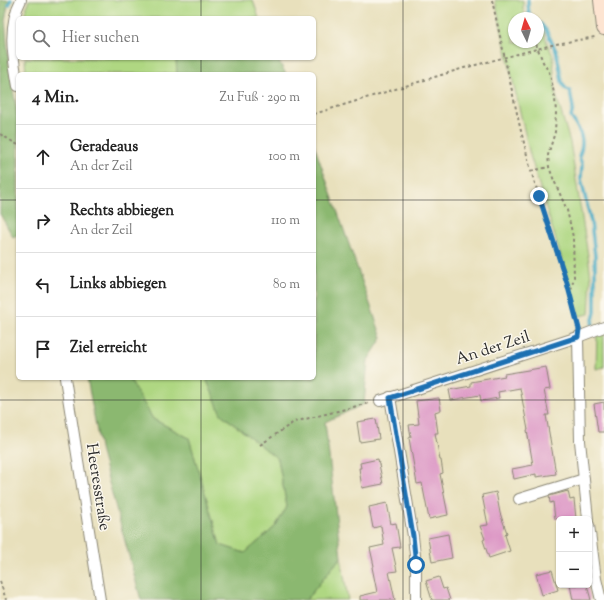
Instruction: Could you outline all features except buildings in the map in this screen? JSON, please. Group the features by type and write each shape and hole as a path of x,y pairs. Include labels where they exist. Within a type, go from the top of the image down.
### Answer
{"street":[{"path":"16,72 12,42 14,21 21,0"},
{"path":"601,0 601,32"},
{"name":"An der Zeil","path":"380,401 578,337 604,327"},
{"path":"578,337 580,441 588,516"},
{"name":"Heeresstraße","path":"65,380 100,600"},
{"path":"390,398 413,536 416,565 416,600"},
{"path":"519,499 584,479"},
{"path":"592,548 596,579 601,600"}],"path":[{"path":"492,0 531,171 570,296 579,329 578,337"},
{"path":"316,113 464,68 601,32"},
{"path":"538,49 550,74 555,98 555,132 548,156 549,167 567,210 573,237 574,277 570,296"},
{"path":"0,134 16,144"},
{"path":"531,171 549,167"},
{"path":"260,445 294,422 380,401"},
{"path":"0,581 6,600"}],"green space":[{"path":"0,0 9,0 5,20 9,66 16,107 16,236 13,237 0,214"},
{"path":"29,0 253,0 258,16 24,16"},
{"path":"495,0 523,0 524,12 508,12 508,48 544,48 544,32 553,56 556,95 570,142 589,262 591,278 589,314 579,316 530,155"},
{"path":"25,60 176,60 177,72 26,72"},
{"path":"176,60 278,60 285,72 177,72"},
{"path":"316,151 382,338 368,360 364,404 325,422 341,557 306,600 141,600 101,453 87,380 130,380 153,419 189,438 220,545 245,553 275,527 287,507 278,459 221,414 207,380 316,380"},
{"path":"604,329 604,367 596,369 597,331"},
{"path":"130,380 207,380 221,414 278,459 287,507 275,527 245,553 220,545 189,438 153,419"},
{"path":"341,557 348,600 306,600"}],"waterway":[{"path":"9,5 11,0"},
{"path":"528,0 529,12"},
{"path":"544,28 556,51 562,82 565,88 570,91 573,108 571,117 577,126 582,140 579,156 582,165 581,179 591,222 595,256 595,312 592,324"}],"route":[{"path":"416,565 413,536 390,398 578,337 579,329 567,283 539,196"}]}
